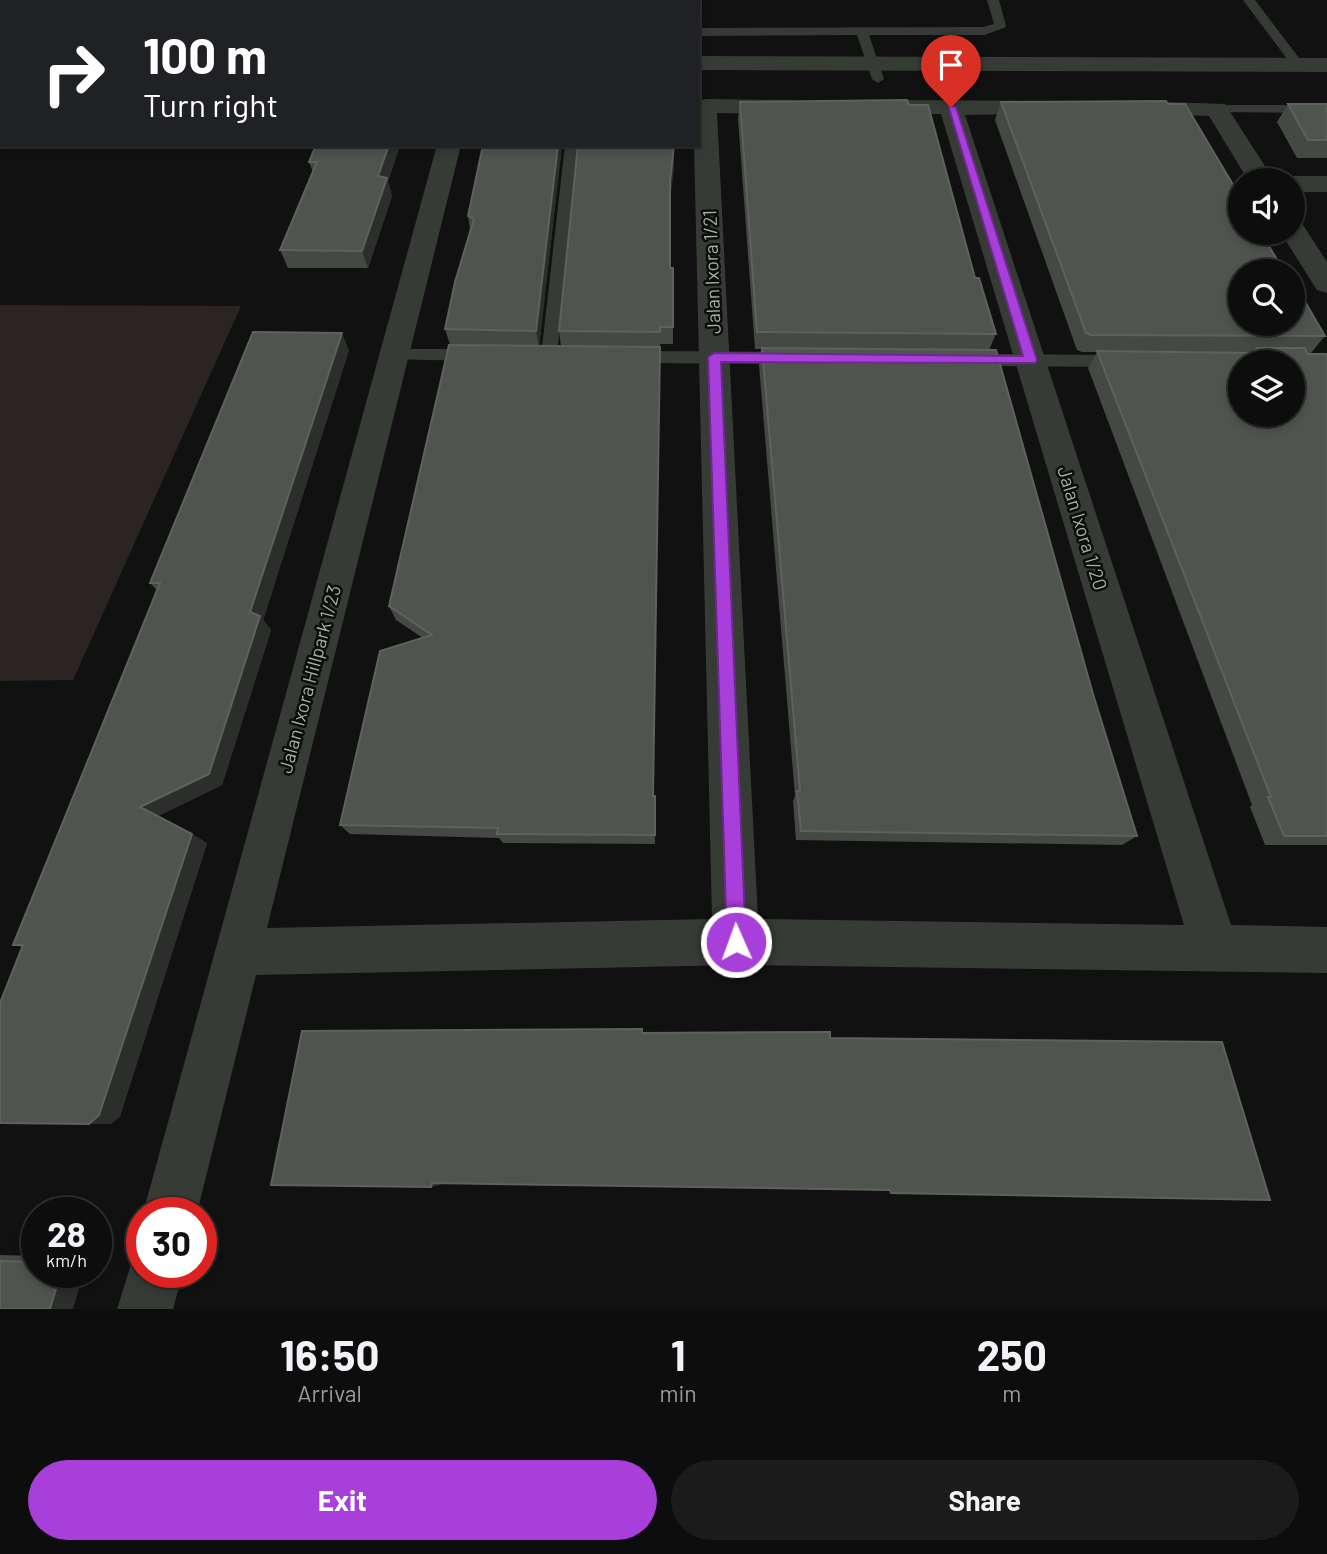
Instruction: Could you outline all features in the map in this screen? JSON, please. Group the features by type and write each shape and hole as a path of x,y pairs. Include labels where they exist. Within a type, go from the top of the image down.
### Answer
{"street":[{"path":"700,63 875,71 1327,82"},
{"path":"700,97 875,71 1327,65"},
{"path":"700,97 814,107"},
{"name":"Jalan Ixora 1/21","path":"700,97 714,357 736,942"},
{"path":"855,107 1071,108"},
{"name":"Jalan Ixora 1/20","path":"951,107 1215,949"},
{"path":"1111,108 1217,108 1254,168"},
{"name":"Jalan Ixora Hillpark 1/23","path":"174,1197 448,147"},
{"path":"1305,184 1327,184"},
{"path":"1302,245 1327,284"},
{"path":"237,952 736,942 1327,950"},
{"path":"145,1309 151,1288"}],"lane":[{"path":"700,33 863,34 984,31 1000,26 993,0"},
{"path":"1249,0 1298,65"},
{"path":"863,34 875,71"},
{"path":"1217,108 1327,109"},
{"path":"549,356 572,147"},
{"path":"394,355 485,355"},
{"path":"618,356 810,358"},
{"path":"948,359 1141,361"}],"shaded area":[{"path":"0,305 241,306 73,680 0,681"}],"building":[{"path":"907,100 909,105 928,105 975,278 979,278 996,334 757,332 740,102"},
{"path":"1166,101 1168,104 1185,104 1228,176 1228,245 1268,245 1277,259 1228,259 1228,336 1086,333 1001,102"},
{"path":"1288,104 1327,104 1327,140 1308,140"},
{"path":"315,147 388,147 378,176 387,178 362,251 280,250 317,162 309,162"},
{"path":"483,147 558,147 536,331 445,329 455,282 474,219 468,216"},
{"path":"578,147 674,147 670,182 673,327 660,327 660,332 559,331"},
{"path":"1305,302 1325,336 1305,336"},
{"path":"253,332 342,333 250,612 260,616 209,774 140,807 192,834 99,1115 89,1124 0,1123 0,1003 23,945 13,945 160,583 150,583"},
{"path":"449,345 660,347 653,796 655,835 497,834 498,828 340,825 380,651 432,635 389,606"},
{"path":"762,348 996,350 1093,694 1137,836 801,831 797,791 800,791"},
{"path":"1257,348 1305,348 1307,354 1327,354 1327,836 1284,836 1097,351 1228,353 1228,427 1305,427 1305,350 1256,350"},
{"path":"642,1029 642,1033 830,1032 830,1038 1222,1042 1270,1200 891,1193 890,1190 432,1183 431,1187 271,1185 302,1031"},
{"path":"0,1261 21,1262 21,1288 56,1288 50,1309 0,1309"}],"route":[{"path":"736,942 714,357 1030,360 951,107"}]}
